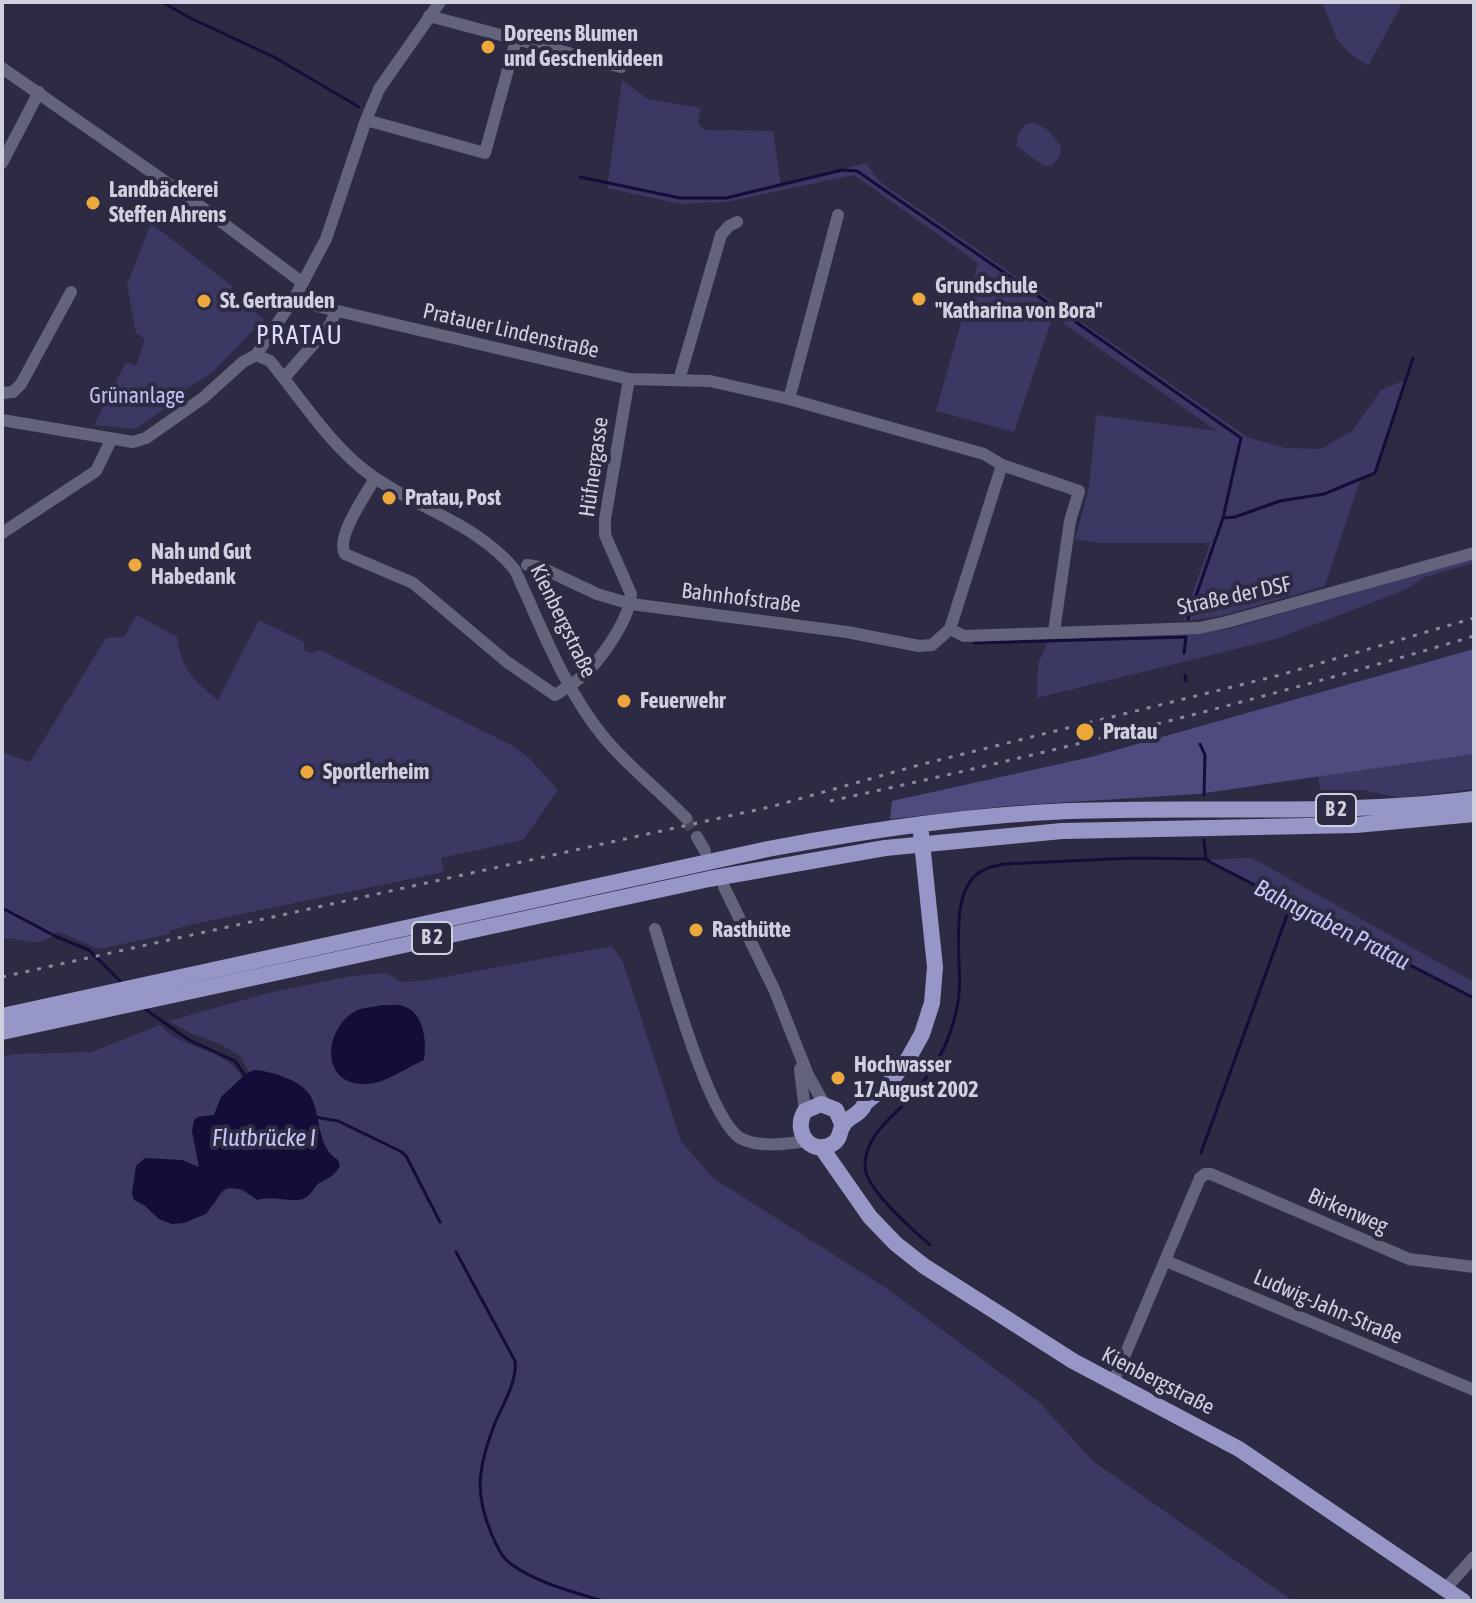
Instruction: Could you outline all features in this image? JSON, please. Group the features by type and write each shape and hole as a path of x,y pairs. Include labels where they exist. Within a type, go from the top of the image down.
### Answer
{"main road":[{"name":"B 2","path":"2,1016 212,978 919,824 1066,811 1326,811 1474,799"},
{"name":"B 2","path":"716,869 1062,831 1356,825 1474,814"},
{"path":"834,1113 841,1135 813,1134 814,1105 834,1113 859,1102 865,1103 890,1082 922,1034 932,1003 935,967 919,824"},
{"name":"B 2","path":"2,1032 59,1020 212,978"},
{"name":"Kienbergstraße","path":"813,1134 884,1232 924,1266 1056,1351 1239,1449 1463,1601"}],"street":[{"path":"2,420 133,442 146,438 203,398 248,358 256,355 295,297 326,239 379,89 440,2"},
{"path":"429,16 621,67"},
{"path":"366,120 485,153 516,40"},
{"path":"2,68 196,203 303,283"},
{"path":"2,163 39,92"},
{"path":"789,399 838,215"},
{"path":"679,380 721,235 737,222"},
{"path":"2,393 13,392 21,384 71,292"},
{"name":"Pratauer Lindenstraße","path":"295,297 304,303 336,311 629,379 710,381 789,399 984,454 1002,465 1079,491 1070,521 1054,631"},
{"path":"284,378 330,325 336,311"},
{"path":"256,355 270,361 355,463 375,478 344,533 341,545 345,554 413,583 507,662 547,690 555,695 592,666 625,619 631,604"},
{"name":"Hüfnergasse","path":"629,379 605,519 605,535 631,594 631,604"},
{"path":"2,533 96,471 111,440"},
{"path":"950,629 1002,465"},
{"name":"Kienbergstraße","path":"375,478 497,549 515,570 570,685 604,737 686,818"},
{"name":"Straße der DSF","path":"950,629 964,636 1199,628 1474,553"},
{"name":"Bahnhofstraße","path":"527,565 540,567 597,594 631,604 847,632 919,646 932,645 950,629"},
{"name":"Kienbergstraße","path":"697,837 716,869 774,989 798,1054 813,1134"},
{"path":"655,929 698,1062 717,1110 728,1127 743,1139 762,1144 813,1134"},
{"name":"Kienbergstraße","path":"798,1054 834,1113"},
{"name":"Birkenweg","path":"1166,1261 1200,1178 1211,1174 1409,1259 1474,1267"},
{"path":"1113,1383 1166,1261"},
{"name":"Ludwig-Jahn-Straße","path":"1166,1261 1474,1390"},
{"path":"1445,1589 1474,1557"}],"green space":[{"path":"1322,2 1403,2 1368,66 1348,52 1337,39"},
{"path":"622,80 648,99 701,108 698,123 705,130 773,131 781,185 866,163 880,182 1247,437 1285,448 1321,449 1353,430 1381,390 1408,379 1374,474 1360,481 1325,586 1221,616 1183,621 1210,543 1098,543 1075,539 1089,488 1096,415 1217,431 1053,316 1014,432 936,411 978,263 854,175 726,202 680,204 607,188"},
{"path":"1035,123 1046,129 1061,145 1060,156 1051,166 1044,166 1016,146 1018,134 1026,124"},
{"name":"Grünanlage","path":"151,223 232,286 230,296 264,319 212,373 184,390 185,395 135,429 94,425 126,362 136,366 145,339 136,333 127,285"},
{"path":"1474,558 1474,563 1425,577 1403,591 1276,639 1037,698 1038,664 1050,637 1198,633 1229,629"},
{"path":"137,615 177,637 182,658 190,673 218,700 259,620 304,642 305,651 320,650 511,745 529,758 558,790 523,840 441,858 444,872 189,925 169,931 170,934 99,949 57,931 38,942 2,939 2,752 30,762 106,638 124,637"},
{"path":"1474,754 1474,789 1401,798 1362,790 1320,790 1318,776"},
{"path":"1252,858 1474,982 1474,998 1209,860"},
{"path":"612,946 623,962 681,1141 713,1178 886,1288 1038,1401 1093,1461 1293,1601 2,1601 2,1057 91,1052 160,1025 180,1040 226,1060 242,1078 221,1097 214,1115 198,1117 192,1131 199,1168 182,1160 138,1203 159,1219 214,1205 224,1192 233,1188 257,1199 299,1198 312,1191 318,1182 326,1181 338,1160 325,1148 315,1112 279,1076 263,1071 249,1072 240,1056 169,1021 268,993 351,976 386,973 401,982 428,980"}],"shaded area":[{"path":"1474,649 1474,754 1198,794 1007,806 890,819 892,801 1091,757"}],"water":[{"name":"Flutbrücke I","path":"382,1005 403,1006 416,1014 424,1037 424,1060 376,1083 360,1084 347,1080 337,1073 332,1063 333,1039 347,1017 358,1010"},
{"name":"Flutbrücke I","path":"254,1070 286,1078 307,1091 326,1147 338,1160 340,1166 336,1172 319,1183 306,1198 298,1200 257,1200 242,1189 228,1188 222,1191 206,1214 184,1223 172,1224 159,1219 134,1200 132,1193 136,1166 145,1158 182,1160 199,1167 192,1131 194,1120 214,1115 221,1097"}],"waterway":[{"name":"Bahngraben Pratau","path":"162,2 274,57 359,107"},
{"name":"Bahngraben Pratau","path":"580,177 680,198 726,198 842,170 857,171 1051,305"},
{"name":"Bahngraben Pratau","path":"1066,315 1241,438 1223,518 1188,619"},
{"path":"1223,518 1235,517 1280,501 1324,494 1375,473 1413,358"},
{"path":"974,643 1186,637 1184,653"},
{"name":"Bahngraben Pratau","path":"1185,675 1186,681"},
{"name":"Bahngraben Pratau","path":"1200,744 1205,755 1204,795"},
{"name":"Bahngraben Pratau","path":"1204,840 1206,859 1210,862 1474,998"},
{"path":"930,1245 873,1186 867,1175 866,1155 875,1136 925,1080 950,1033 959,997 958,931 962,899 968,885 982,871 1004,864 1134,858 1206,859"},
{"path":"1201,1153 1291,904"},
{"path":"2,908 89,950 122,983"},
{"path":"142,1007 189,1040 235,1061 246,1077"},
{"path":"315,1117 338,1121 406,1156 440,1222"},
{"path":"456,1252 515,1361 511,1387 492,1431 481,1470 482,1506 491,1533 504,1558 522,1571 603,1601"}],"tunnel":[{"path":"686,818 697,837"}],"railway":[{"path":"2,977 774,806 919,765 1280,675 1474,618"},
{"path":"830,801 1154,725 1474,636"}],"place":[{"name":"Doreens Blumen und Geschenkideen","path":"488,47"},
{"name":"Landbäckerei Steffen Ahrens","path":"93,203"},
{"name":"Grundschule \"Katharina von Bora\"","path":"919,299"},
{"name":"St. Gertrauden","path":"204,301"},
{"name":"Pratau, Post","path":"389,498"},
{"name":"Nah und Gut Habedank","path":"135,565"},
{"name":"Feuerwehr","path":"624,701"},
{"name":"Pratau","path":"1085,732"},
{"name":"Sportlerheim","path":"307,772"},
{"name":"Rasthütte","path":"696,930"},
{"name":"Hochwasser 17.August 2002","path":"838,1078"}],"district":[{"name":"PRATAU","path":"300,336"}]}
